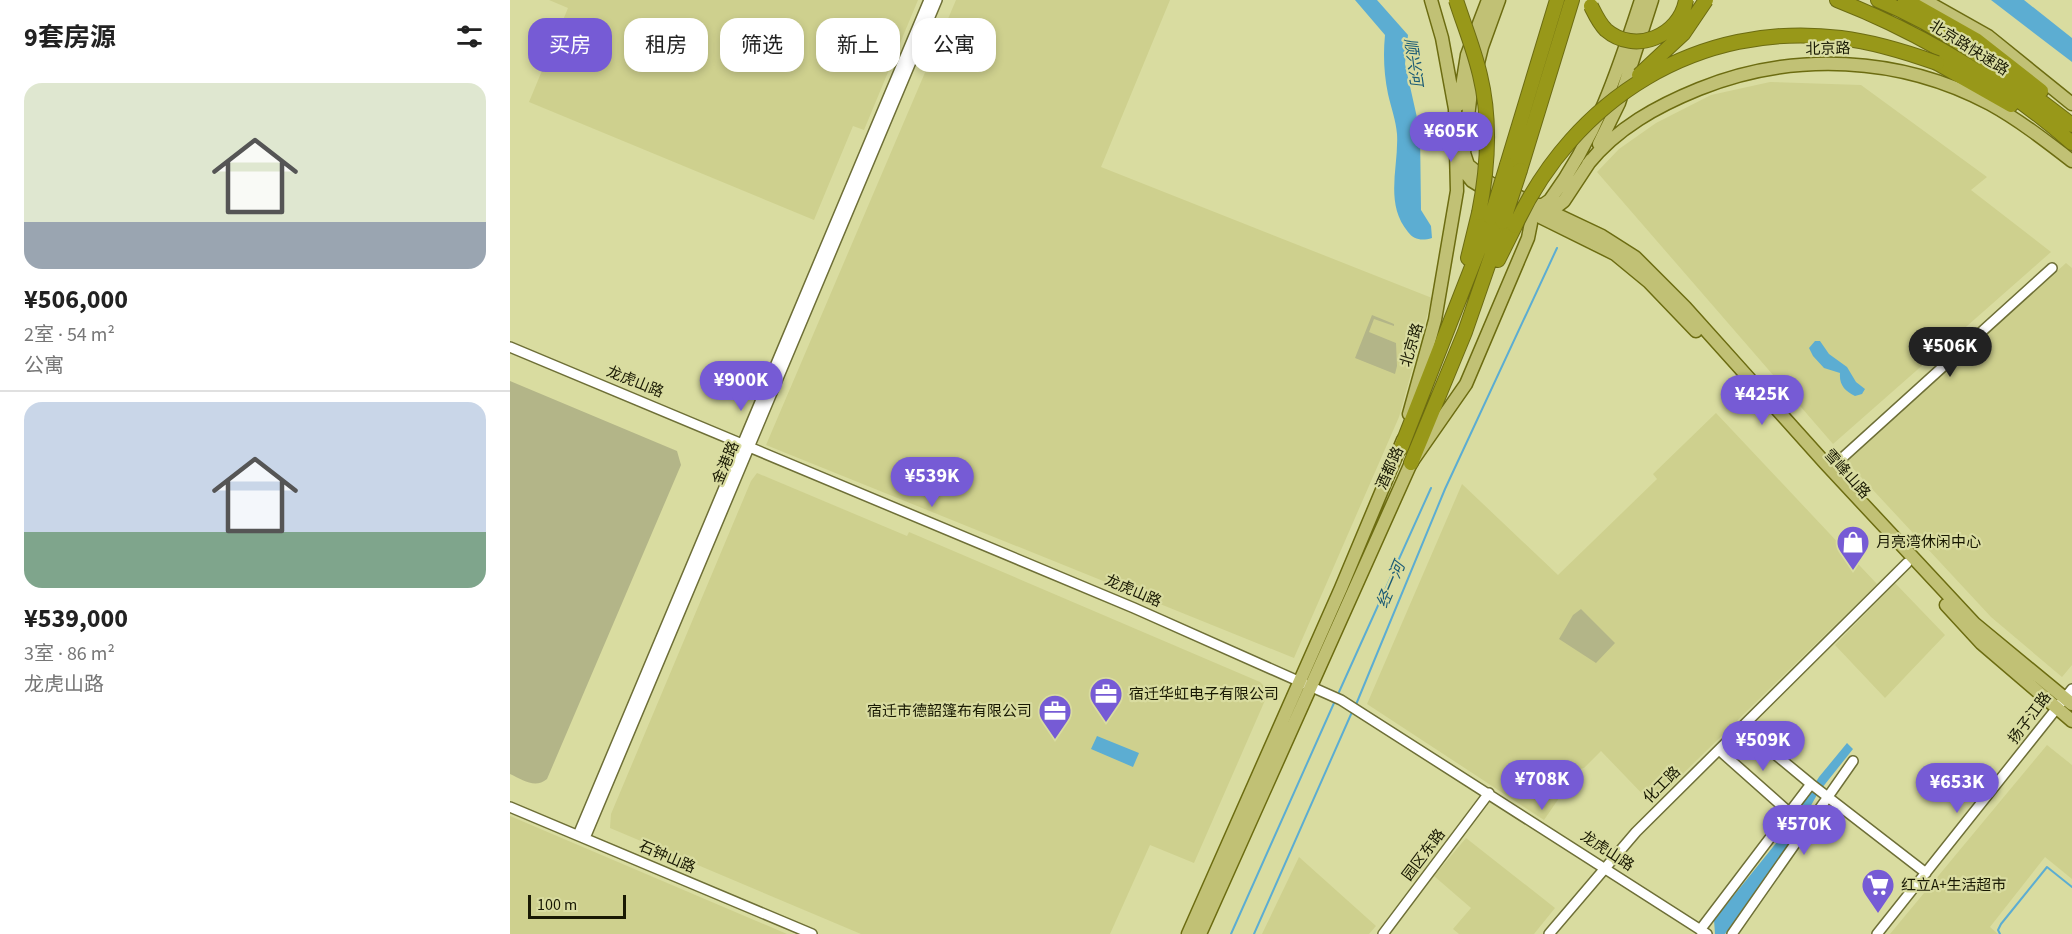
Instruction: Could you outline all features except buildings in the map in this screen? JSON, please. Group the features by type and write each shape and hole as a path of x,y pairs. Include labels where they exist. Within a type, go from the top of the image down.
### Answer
{"highway":[{"name":"酒都路","path":"1514,168 1557,0"},
{"name":"酒都路","path":"1411,463 1465,332 1497,220 1572,0"},
{"path":"1591,3 1606,29 1628,40 1640,41 1653,39 1675,25 1686,0"},
{"path":"1457,4 1481,76 1486,123 1485,171 1497,220 1525,204 1558,155 1613,98 1683,34 1706,0"},
{"name":"北京路快速路","path":"1838,0 1895,24 1939,47 2000,86 2072,145"},
{"name":"北京路快速路","path":"1878,0 1950,29 2072,125"},
{"path":"1905,0 2015,68 2072,118"},
{"path":"1613,98 1681,60 1718,48 1777,37 1810,36 1865,42 1937,63 1987,89 2072,145"},
{"name":"酒都路","path":"1401,448 1454,316 1497,220"}],"main road":[{"name":"北京路","path":"1401,448 1435,320 1457,191 1455,109 1443,38 1431,0"},
{"path":"1455,129 1467,55 1488,0"},
{"path":"1457,191 1469,172 1464,153 1471,91 1482,47 1499,0"},
{"path":"1411,463 1466,384 1525,249 1531,230 1530,208 1543,205 1550,200 1580,157 1614,83 1641,0"},
{"path":"1525,249 1553,217 1588,164 1619,103 1652,0"},
{"path":"1924,0 1988,36 2072,104"},
{"name":"北京路","path":"1588,164 1605,143 1677,98 1725,78 1770,68 1837,63 1885,68 1955,88 2020,122 2072,161"},
{"path":"1455,152 1469,172"},
{"name":"雪峰山路","path":"1469,172 1481,187 1616,244 1641,262 1685,307 1975,624 2069,697"},
{"name":"雪峰山路","path":"1553,217 1615,254 1649,282 1981,643 2072,721"},
{"name":"酒都路","path":"1200,934 1401,448"},
{"name":"酒都路","path":"1188,934 1411,463"}],"street":[{"name":"金港路","path":"581,837 929,0"},
{"name":"金港路","path":"746,444 937,0"},
{"path":"1830,468 2052,268"},
{"name":"龙虎山路","path":"510,347 1134,608 1341,700 1704,932"},
{"name":"化工路","path":"1549,934 1604,867 1907,563"},
{"name":"扬子江路","path":"1877,934 2056,708 2069,697"},
{"path":"1742,727 1926,873"},
{"path":"1719,750 1790,813"},
{"path":"1731,934 1853,761"},
{"path":"1704,932 1811,784"},
{"name":"园区东路","path":"1383,934 1489,793"},
{"name":"石钟山路","path":"510,807 812,934"}],"shaded area":[{"path":"549,0 918,0 900,43 900,18 816,18 816,72 888,72 864,130 853,126 814,220 529,102 541,72 612,72 612,18 564,18 568,8"},
{"path":"956,0 1170,0 1101,167 1432,298 1399,417 1294,658 766,445 925,72 996,72 996,18 948,18"},
{"path":"1770,82 1861,85 1987,177 1971,190 2051,252 1833,444 1597,172 1619,149 1656,123 1711,95"},
{"path":"2066,263 2072,268 2072,665 2062,677 1991,617 1847,462"},
{"path":"1372,315 1394,324 1394,326 1374,319 1369,332 1396,343 1395,374 1355,358"},
{"path":"510,381 677,451 681,465 547,779 538,783 529,783 510,774"},
{"path":"1716,413 1877,584 1652,804 1601,751 1584,768 1579,769 1544,820 1367,704 1462,484 1558,575 1657,479 1653,474"},
{"path":"757,473 907,536 909,532 1260,682 1265,687 1266,698 1194,863 1150,845 1110,934 861,934 610,828 611,814 751,481"},
{"path":"1895,583 1945,635 1885,698 1835,645"},
{"path":"1581,609 1615,643 1596,663 1559,639 1573,615"},
{"path":"2047,745 2072,765 2072,879 2045,857 1990,927 1998,934 1890,934"},
{"path":"510,816 787,934 510,934"},
{"path":"1466,838 1555,908 1534,934 1459,934 1453,929 1471,908 1434,876"},
{"path":"1299,857 1376,926 1369,934 1262,934"}],"water":[{"path":"1355,0 1377,0 1408,35 1405,64 1420,131 1421,210 1431,226 1432,238 1418,239 1410,235 1396,209 1394,184 1397,134 1386,79 1385,35"},
{"path":"1991,0 2024,0 2072,38 2072,62"},
{"path":"1815,341 1820,341 1829,354 1847,367 1856,382 1865,389 1862,394 1855,396 1848,392 1843,387 1840,373 1824,368 1813,356 1809,348"},
{"path":"1097,736 1139,753 1133,767 1091,749"},
{"path":"1847,743 1853,749 1818,793 1790,843 1725,934 1715,934 1714,920 1781,837 1819,777"}],"waterway":[{"name":"经一河","path":"1355,707 1445,489 1557,248"},
{"name":"经一河","path":"1339,692 1431,488"},
{"name":"经一河","path":"1231,934 1334,703"},
{"name":"经一河","path":"1254,934 1352,712"},
{"path":"2000,934 1998,930 2001,924 2047,867 2072,887"}],"place":[{"name":"月亮湾休闲中心","path":"1853,571"},
{"name":"宿迁华虹电子有限公司","path":"1106,723"},
{"name":"宿迁市德韶篷布有限公司","path":"1055,740"},
{"name":"红立A+生活超市","path":"1878,914"}],"water label":[{"name":"顺兴河","path":"1413,62"}]}
